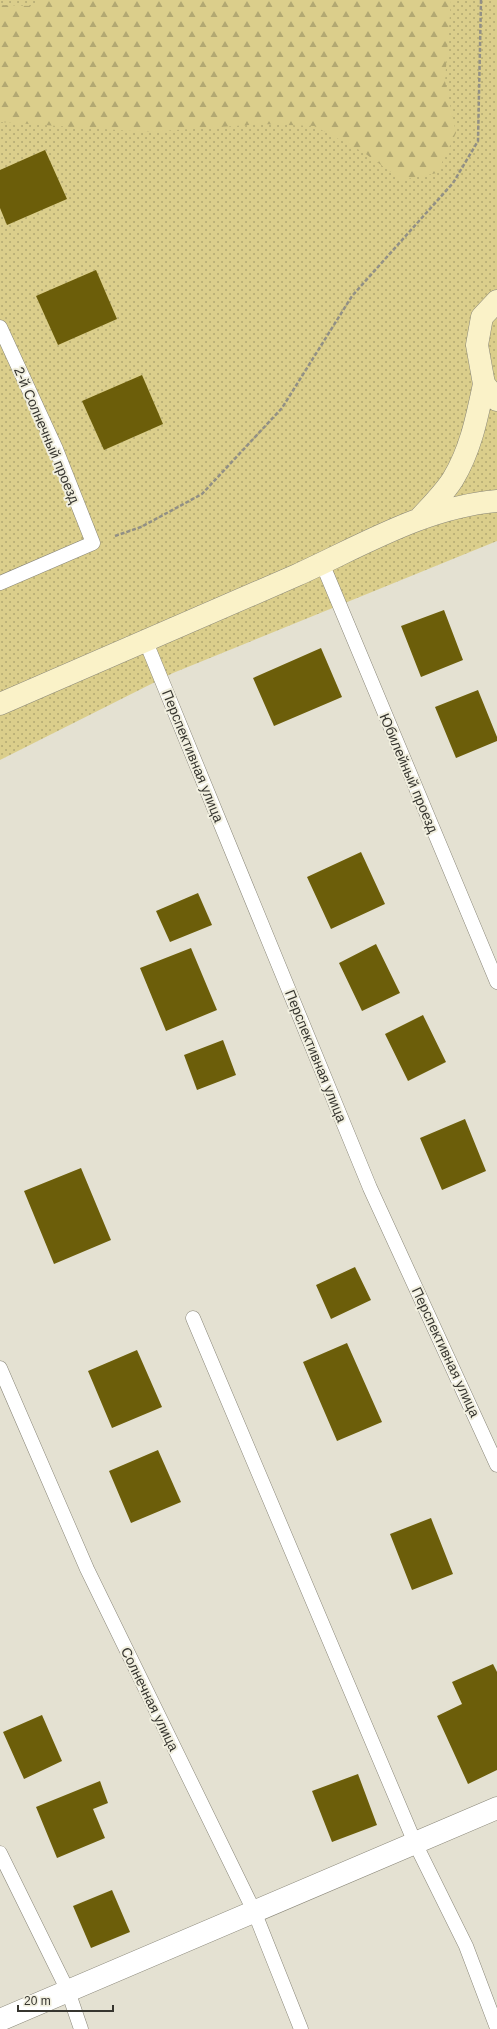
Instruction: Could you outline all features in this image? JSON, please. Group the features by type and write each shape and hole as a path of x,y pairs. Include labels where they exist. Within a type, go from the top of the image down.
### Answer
{"main road":[{"path":"421,517 453,479 490,392 477,345 482,317 497,301"},
{"path":"0,704 146,642 421,517 472,503 497,501"}],"street":[{"path":"0,2020 497,1808"}],"lane":[{"name":"2-й Солнечный проезд","path":"0,327 56,449 93,543"},
{"path":"0,583 93,543"},
{"name":"Юбилейный проезд","path":"322,563 497,982"},
{"name":"Перспективная улица","path":"146,642 370,1188 497,1465"},
{"path":"193,1318 415,1843 466,1946 497,2028"},
{"name":"Солнечная улица","path":"0,1368 87,1569 254,1911 301,2029"},
{"path":"0,1853 68,1991 81,2029"}],"path":[{"path":"93,543 141,527 202,494 282,408 352,296 453,183 478,141 481,0"}],"green space":[{"path":"0,0 497,0 497,541 173,673 0,760"},
{"path":"43,0 451,0 445,81 456,133 437,173 402,180 363,152 314,126 262,124 147,132 0,122 0,5 32,6"}],"building":[{"path":"45,150 67,199 7,225 0,208 0,170"},
{"path":"96,270 117,319 58,345 36,296"},
{"path":"142,375 163,424 104,450 82,401"},
{"path":"444,610 463,660 421,677 401,626"},
{"path":"321,648 342,697 274,726 253,678"},
{"path":"478,690 497,737 497,741 456,758 435,707"},
{"path":"361,852 385,904 331,929 307,877"},
{"path":"198,893 212,925 170,942 156,911"},
{"path":"376,944 400,993 362,1011 339,963"},
{"path":"191,948 217,1010 166,1031 140,968"},
{"path":"423,1015 446,1062 408,1081 385,1034"},
{"path":"223,1040 236,1075 197,1090 184,1055"},
{"path":"465,1119 486,1171 442,1190 420,1138"},
{"path":"81,1168 111,1240 54,1264 24,1191"},
{"path":"355,1267 371,1300 331,1319 316,1285"},
{"path":"347,1343 382,1422 337,1441 303,1362"},
{"path":"137,1350 162,1407 112,1428 88,1371"},
{"path":"158,1450 181,1502 131,1523 109,1471"},
{"path":"431,1518 453,1574 412,1590 390,1534"},
{"path":"493,1664 497,1672 497,1770 468,1784 437,1716 462,1704 452,1682"},
{"path":"42,1715 62,1761 24,1779 3,1732"},
{"path":"358,1774 377,1825 332,1842 312,1791"},
{"path":"100,1781 108,1803 93,1809 105,1838 57,1858 36,1807"},
{"path":"112,1890 130,1932 91,1948 73,1906"}]}
